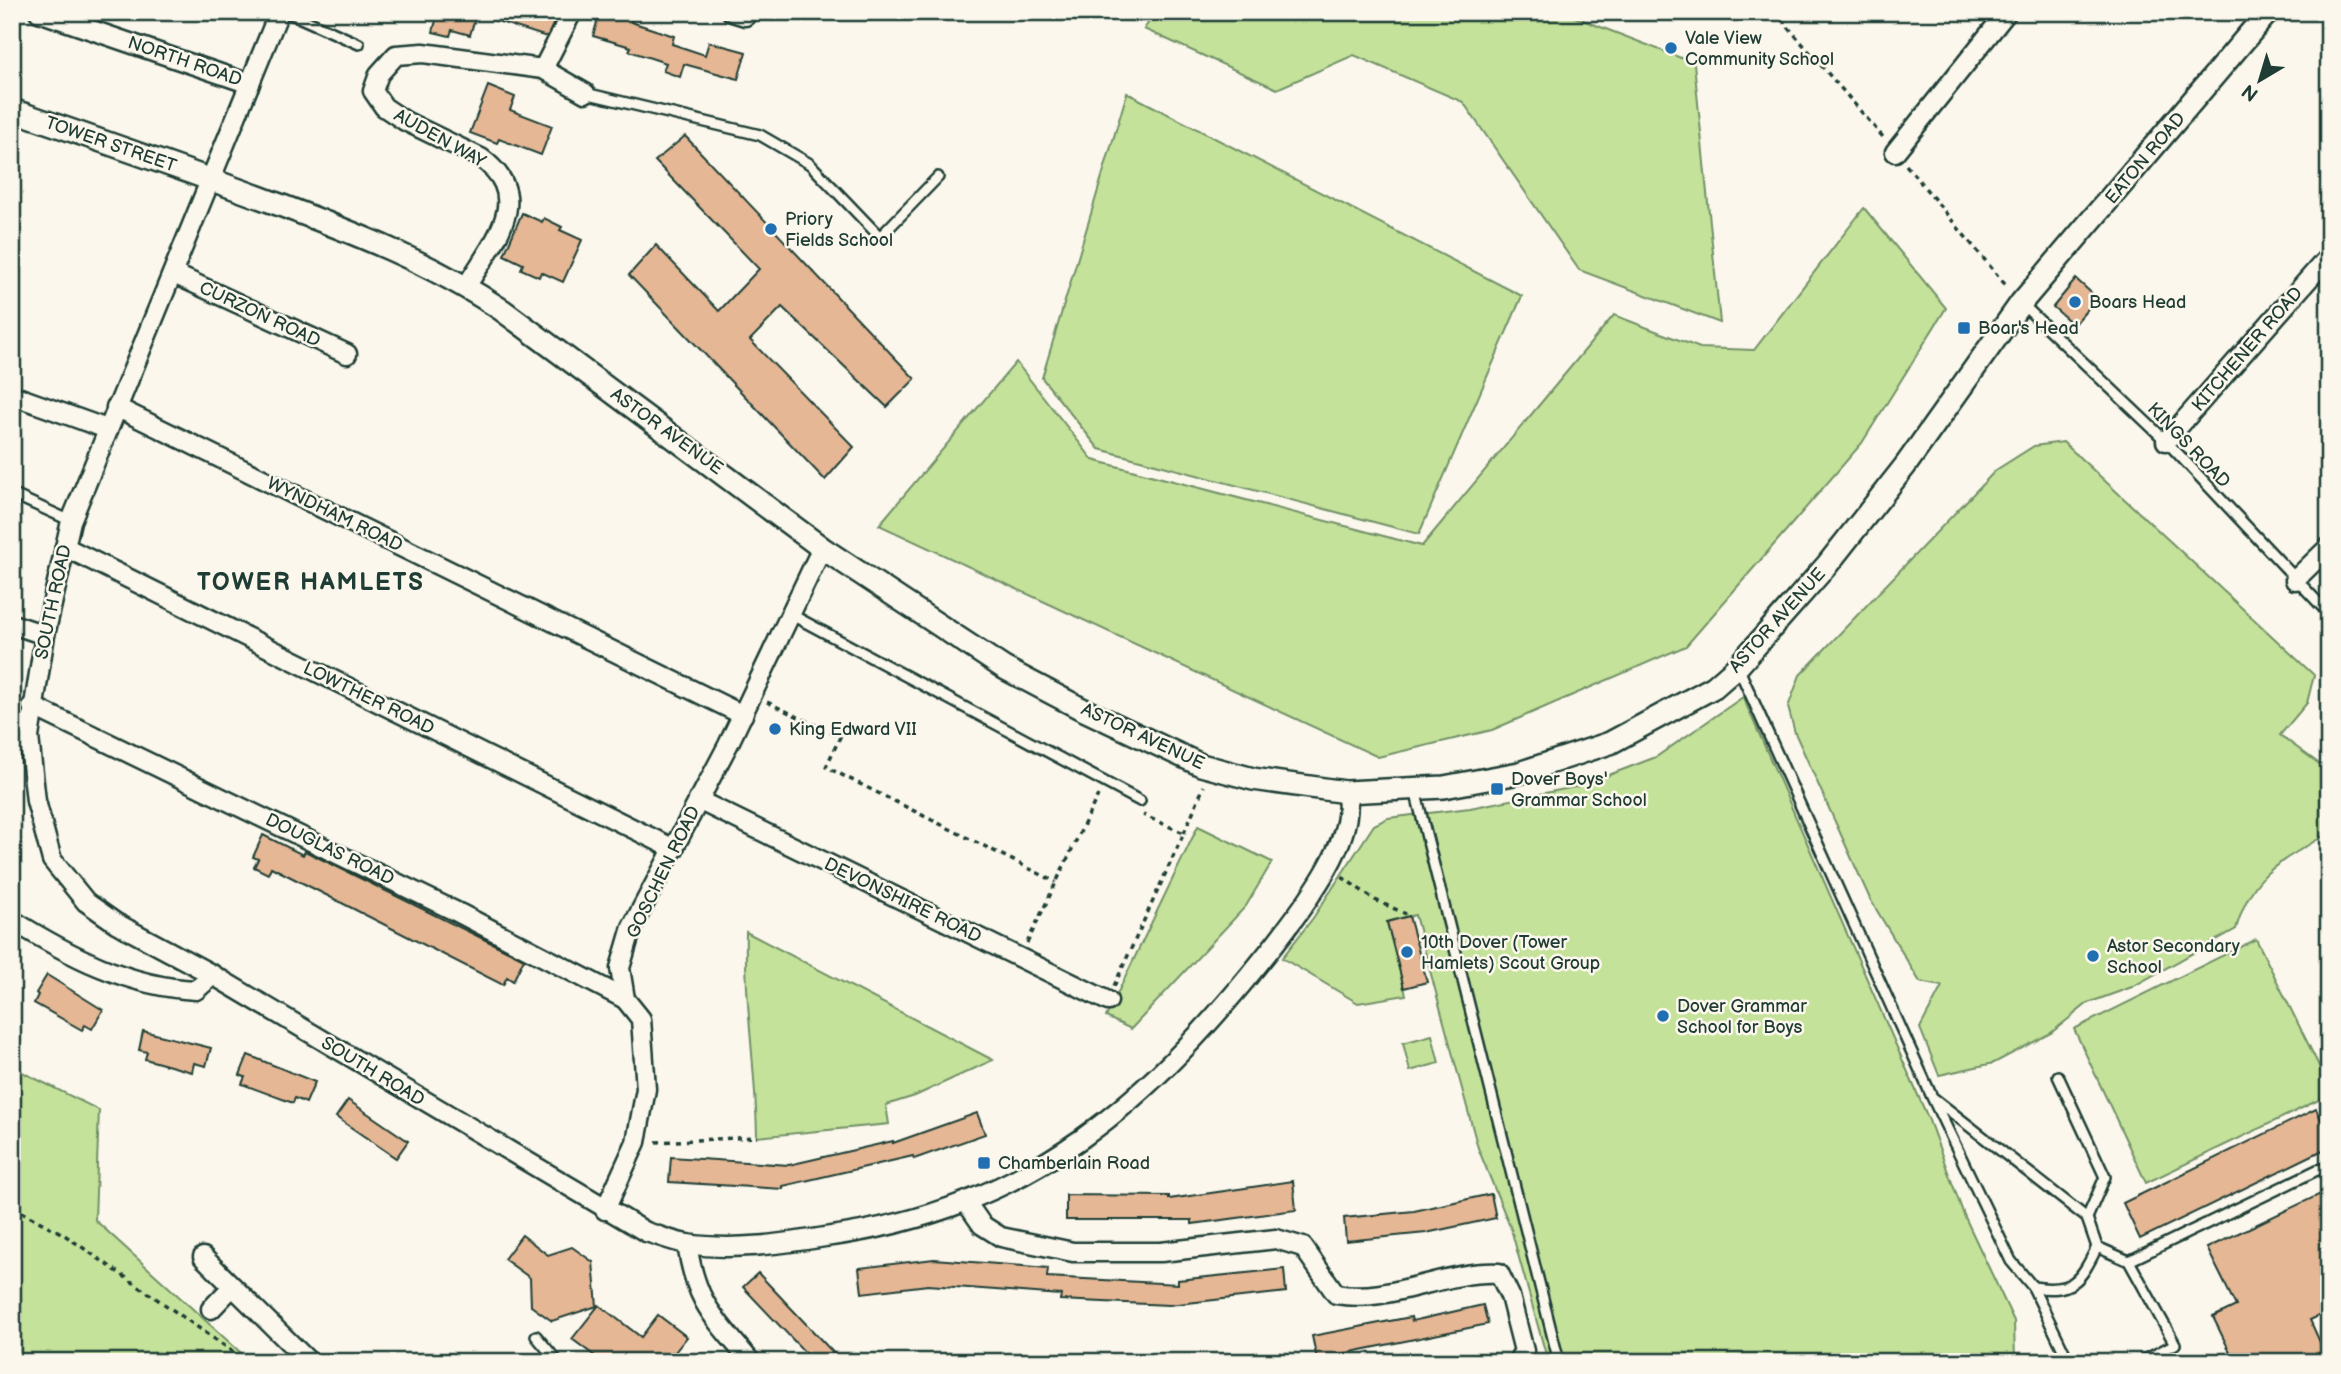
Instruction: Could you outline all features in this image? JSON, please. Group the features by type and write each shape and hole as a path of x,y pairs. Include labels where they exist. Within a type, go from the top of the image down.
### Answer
{"street":[{"name":"NORTH ROAD","path":"39,12 250,84"},
{"name":"SOUTH ROAD","path":"279,12 71,521 45,635 32,706 29,753 36,801 52,860 86,902 116,923 213,975 646,1232 687,1244 763,1246 900,1224 966,1202 1050,1162 1121,1111 1178,1056 1249,976 1297,915 1335,853 1347,824 1346,792"},
{"path":"543,69 572,12"},
{"path":"1895,152 2007,12"},
{"name":"EATON ROAD","path":"2021,303 2267,12"},
{"name":"AUDEN WAY","path":"466,287 504,220 509,195 505,183 495,169 481,158 384,107 373,91 379,74 396,55 423,53 543,69 585,93"},
{"name":"TOWER STREET","path":"12,110 210,178"},
{"name":"ASTOR AVENUE","path":"210,178 394,249 466,287 593,376 822,548 1004,668 1161,748 1212,768 1253,779 1346,792 1415,790 1519,772 1610,743 1714,687 1738,666 1827,565 1905,466 2021,303"},
{"name":"KITCHENER ROAD","path":"2166,441 2329,256"},
{"name":"CURZON ROAD","path":"174,274 347,354"},
{"path":"12,395 107,429"},
{"name":"WYNDHAM ROAD","path":"116,407 743,715"},
{"name":"LOWTHER ROAD","path":"65,547 674,849"},
{"path":"2295,580 2329,547"},
{"name":"GOSCHEN ROAD","path":"605,1210 636,1143 646,1089 641,1019 625,999 620,968 632,927 743,715 822,548"},
{"path":"12,624 45,635"},
{"name":"DOUGLAS ROAD","path":"32,706 459,912 625,999"},
{"name":"DEVONSHIRE ROAD","path":"698,800 1108,1000"},
{"path":"12,920 55,947 108,971 170,989 196,990 213,975"},
{"path":"966,1202 982,1225 1001,1237 1073,1252 1161,1252 1276,1239 1303,1247 1336,1294 1357,1298 1472,1272 1499,1273 1510,1296 1521,1356"},
{"path":"687,1244 692,1276 703,1303 751,1362"},
{"path":"202,1257 309,1362"},
{"path":"211,1309 232,1287"}],"lane":[{"path":"287,12 359,44"},
{"path":"585,93 760,135 810,164 880,237 938,177"},
{"name":"KINGS ROAD","path":"2021,303 2166,441 2329,614"},
{"path":"12,494 71,521"},
{"path":"790,614 1140,801"},
{"path":"1738,666 1932,1097 2011,1261 2033,1287 2070,1362"},
{"path":"1415,790 1559,1362"},
{"path":"2058,1076 2105,1177 2087,1218"},
{"path":"1932,1097 2087,1218 2097,1247 2087,1268 2071,1286 2057,1291 2033,1287"},
{"path":"2129,1261 2318,1170 2329,1168"},
{"path":"2097,1247 2129,1261 2175,1344 2141,1362"},
{"path":"536,1336 558,1362"}],"path":[{"path":"752,695 840,737 826,767 1056,882"},
{"path":"1108,1000 1212,768"},
{"path":"1020,958 1104,782"},
{"path":"1140,801 1131,809 1184,833"},
{"path":"1339,876 1350,880 1375,901 1406,914"},
{"path":"636,1143 757,1137"},
{"path":"12,1208 63,1234 248,1362"}],"green space":[{"path":"1156,12 1562,12 1694,63 1720,323 1579,270 1463,102 1354,55 1277,89 1144,29"},
{"path":"1127,93 1522,296 1419,534 1099,449 1042,378"},
{"path":"1864,208 1946,308 1862,443 1686,646 1492,730 1378,757 879,525 1016,362 1093,460 1422,546 1614,315 1700,348 1754,350"},
{"path":"2063,442 2314,675 2307,703 2280,735 2329,771 2329,821 2325,835 2280,862 2259,882 2242,910 2236,929 2132,987 2088,1003 2051,1033 1994,1063 1939,1075 1920,1028 1942,986 1920,982 1870,899 1795,733 1788,707 1800,675 1996,470 2034,446"},
{"name":"Dover Grammar School for Boys","path":"1743,697 1928,1118 1964,1215 2014,1321 2015,1362 1548,1362 1511,1229 1478,1148 1415,915 1387,923 1406,995 1358,1003 1282,958 1313,918 1374,825 1388,818 1470,808 1580,786 1656,757"},
{"path":"1198,826 1272,862 1246,906 1131,1029 1106,1017"},
{"path":"746,932 993,1060 915,1096 886,1105 889,1124 757,1137"},
{"path":"2256,939 2329,1086 2329,1095 2146,1183 2074,1029"},
{"path":"1432,1035 1439,1063 1410,1071 1403,1043"},
{"path":"12,1067 99,1110 95,1220 251,1362 12,1362"}],"building":[{"path":"438,12 477,12 470,35 452,30 450,36 433,32"},
{"path":"478,12 559,12 547,37 478,15"},
{"path":"600,12 632,19 631,22 674,36 672,44 705,55 709,42 746,52 738,79 684,64 680,77 663,71 666,63 629,51 631,47 593,36"},
{"path":"488,86 515,97 510,110 552,126 541,155 499,139 497,143 470,133"},
{"path":"685,136 915,379 887,407 782,307 750,340 854,447 825,480 629,275 656,245 719,311 759,269 655,161"},
{"path":"522,213 542,222 544,218 562,227 560,230 582,240 563,282 541,272 539,277 521,269 523,264 504,255"},
{"name":"Boars Head","path":"2076,279 2097,298 2074,325 2053,307"},
{"path":"263,835 303,855 305,851 524,959 513,981 507,977 503,985 271,867 268,874 254,867 258,859 253,857"},
{"name":"10th Dover (Tower Hamlets) Scout Group","path":"1409,916 1427,982 1404,988 1387,922"},
{"path":"47,975 103,1010 92,1029 85,1025 82,1030 34,1003 38,995 36,993"},
{"path":"143,1031 211,1048 206,1066 194,1063 192,1072 145,1059 147,1052 139,1050"},
{"path":"248,1055 315,1082 306,1103 295,1098 293,1103 242,1084 245,1077 240,1075"},
{"path":"348,1100 408,1141 396,1158 336,1117"},
{"path":"2316,1109 2329,1135 2329,1147 2140,1239 2123,1203"},
{"path":"977,1113 985,1134 914,1159 913,1156 783,1186 783,1189 669,1182 671,1157 789,1165 893,1143"},
{"path":"1293,1181 1296,1210 1192,1224 1192,1220 1066,1220 1066,1195 1169,1196 1169,1199"},
{"path":"2329,1190 2329,1311 2310,1320 2329,1362 2235,1362 2213,1317 2236,1306 2207,1248"},
{"path":"1491,1194 1496,1218 1426,1233 1346,1241 1344,1218 1414,1211"},
{"path":"522,1235 548,1255 572,1247 593,1262 597,1306 552,1321 531,1306 530,1278 504,1259"},
{"path":"934,1259 1048,1268 1047,1277 1178,1284 1178,1280 1284,1269 1286,1292 1169,1305 1060,1300 1061,1295 928,1285 862,1293 859,1268"},
{"path":"758,1273 842,1362 814,1362 743,1287"},
{"path":"599,1305 641,1337 658,1315 687,1337 667,1362 603,1362 572,1339"},
{"path":"1483,1305 1488,1324 1317,1359 1312,1336 1411,1317 1412,1321"}],"place":[{"name":"Vale View Community School","path":"1671,48"},
{"name":"Priory Fields School","path":"771,229"},
{"name":"Boars Head","path":"2075,302"},
{"name":"Boar's Head","path":"1964,328"},
{"name":"King Edward VII","path":"775,729"},
{"name":"Dover Boys' Grammar School","path":"1497,789"},
{"name":"10th Dover (Tower Hamlets) Scout Group","path":"1407,952"},
{"name":"Astor Secondary School","path":"2093,956"},
{"name":"Dover Grammar School for Boys","path":"1663,1016"},
{"name":"Chamberlain Road","path":"984,1163"}],"district":[{"name":"TOWER HAMLETS","path":"311,582"}]}
